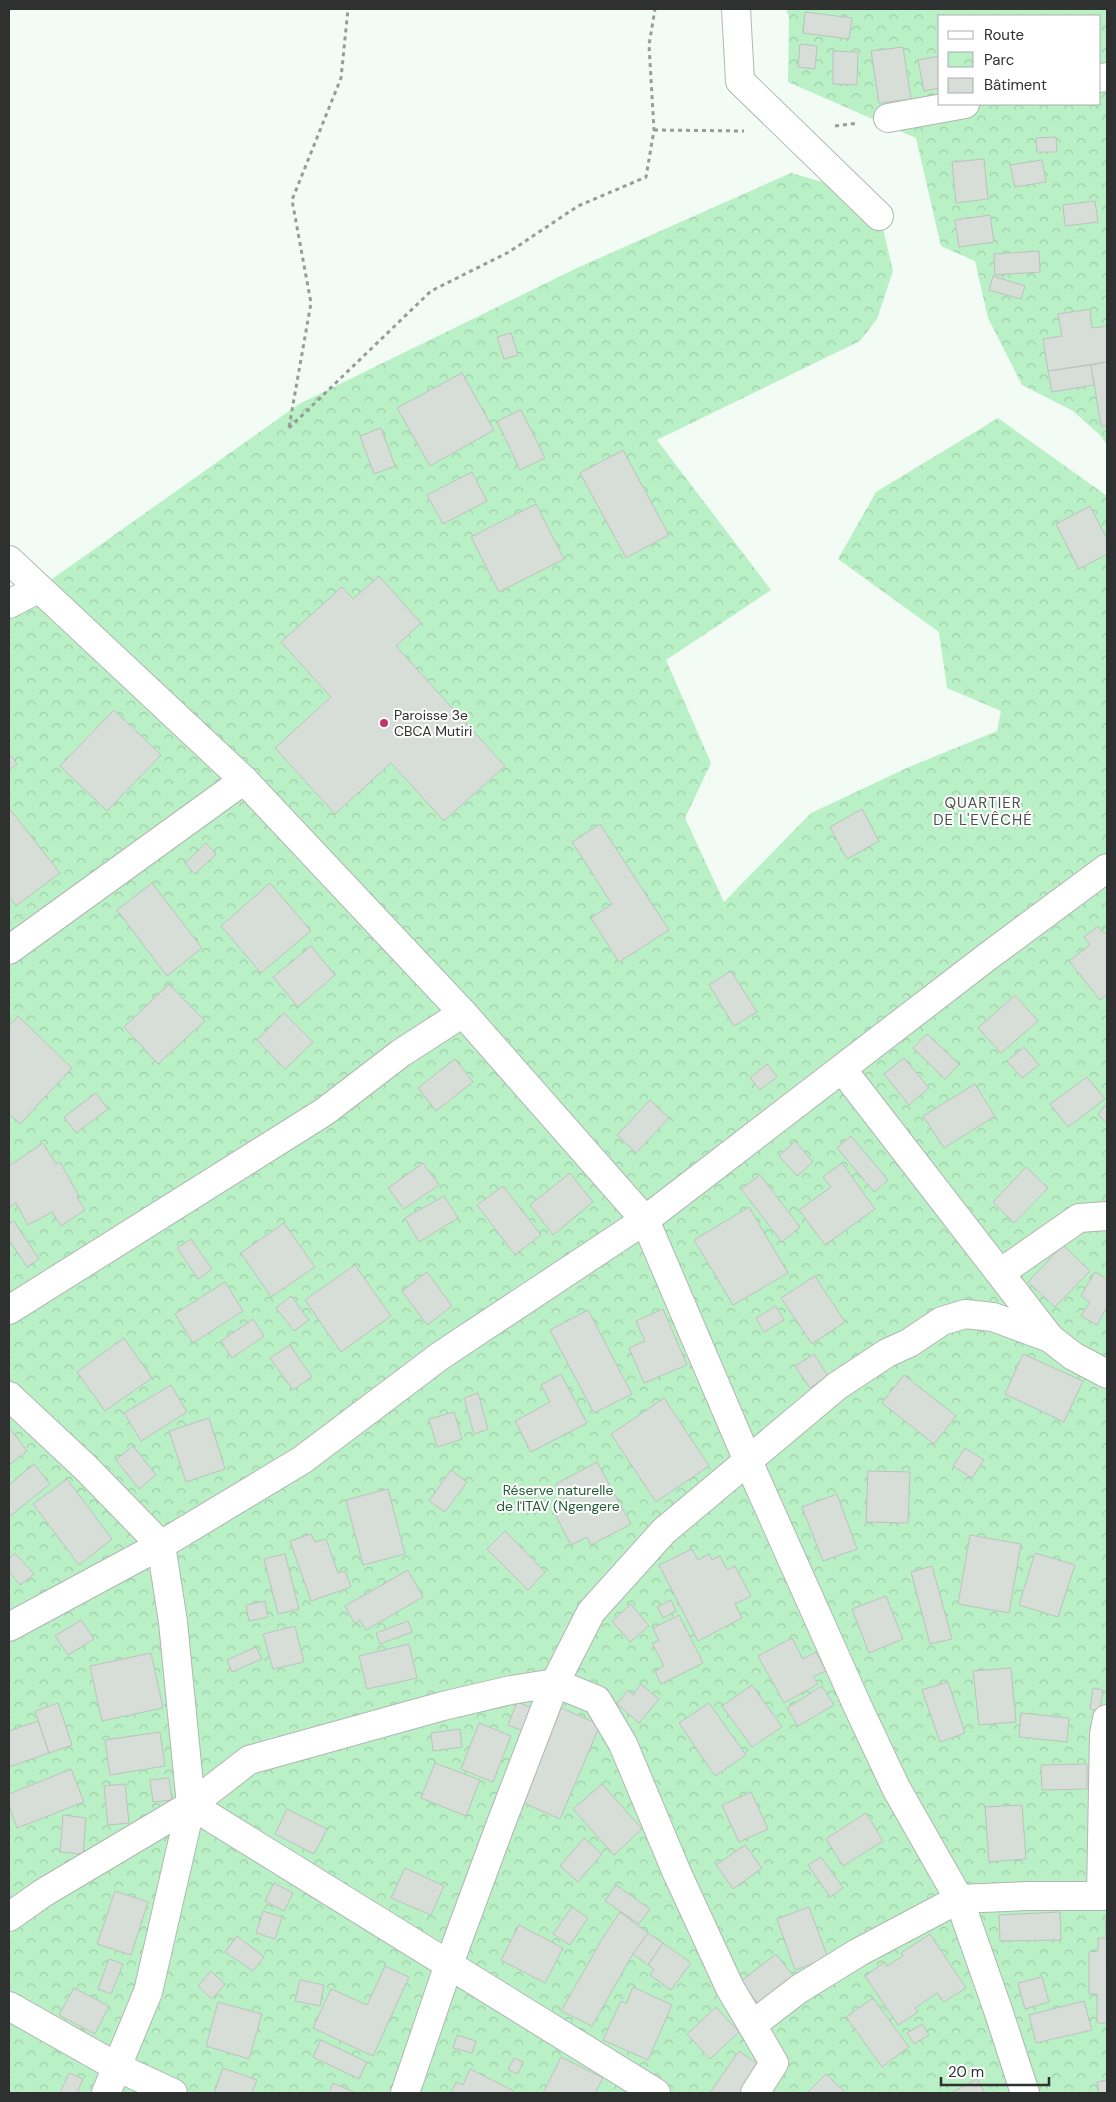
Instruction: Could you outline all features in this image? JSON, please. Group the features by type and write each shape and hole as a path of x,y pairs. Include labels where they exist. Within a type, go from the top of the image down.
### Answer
{"street":[{"path":"736,9 740,81 880,216"},
{"path":"888,118 960,105"},
{"path":"9,560 244,780 462,1013 645,1220 748,1461 892,1780 959,1899 1025,2093"},
{"path":"9,604 38,589"},
{"path":"9,950 244,780"},
{"path":"9,1627 161,1545 302,1460 440,1356 645,1220 987,957 1107,868"},
{"path":"9,1310 324,1112 401,1053 462,1013"},
{"path":"842,1069 898,1144 1050,1338 1073,1356 1107,1374"},
{"path":"1000,1273 1079,1218 1107,1216"},
{"path":"405,2093 449,1964 555,1683 591,1612 664,1531 838,1386 887,1352 909,1343 942,1321 965,1314 993,1317 1050,1338"},
{"path":"9,1396 86,1468 161,1545 173,1622 191,1805 148,1992 106,2093"},
{"path":"9,1917 43,1893 191,1805 249,1760 442,1706 511,1690 555,1683 597,1700 623,1744 677,1872 730,1988 774,2063 755,2093"},
{"path":"752,2026 799,1989 859,1952 959,1899 1028,1896 1104,1896 1104,1734 1107,1719"},
{"path":"191,1805 656,2093"},
{"path":"9,2006 117,2067 173,2093"}],"path":[{"path":"348,9 341,78 292,200 311,303 289,428 432,291 509,252 578,206 646,177 654,130 649,45 655,9"},
{"path":"654,130 794,132 888,118"}],"green space":[{"path":"786,9 1107,9 1107,445 1100,435 1073,411 1022,385 988,318 975,261 941,246 916,138 788,82 789,17"},
{"name":"Réserve naturelle de l'ITAV (Ngengere","path":"791,173 819,181 858,185 880,216 893,271 877,319 860,341 657,440 771,590 666,660 711,763 685,818 724,902 811,813 909,767 997,731 1001,711 947,688 939,632 838,559 876,492 998,418 1107,496 1107,2093 9,2093 9,598 38,589 299,404 577,268"}],"building":[{"path":"805,12 852,18 849,39 803,33"},
{"path":"800,44 817,46 815,69 798,67"},
{"path":"903,47 911,99 879,103 871,51"},
{"path":"833,51 858,52 857,85 833,84"},
{"path":"938,56 938,88 924,91 918,60"},
{"path":"1056,137 1057,152 1037,152 1036,138"},
{"path":"984,159 988,199 956,203 952,162"},
{"path":"1042,160 1046,182 1015,187 1010,165"},
{"path":"1095,201 1098,222 1065,226 1063,205"},
{"path":"990,215 994,242 959,247 955,220"},
{"path":"1039,251 1040,272 995,275 994,254"},
{"path":"993,276 1025,286 1021,299 989,290"},
{"path":"1090,309 1092,328 1107,326 1107,362 1048,371 1043,339 1062,336 1058,314"},
{"path":"511,333 518,355 504,359 497,337"},
{"path":"1107,362 1107,426 1101,426 1091,365"},
{"path":"1091,365 1094,385 1052,392 1048,371"},
{"path":"462,373 494,430 430,466 397,408"},
{"path":"521,410 545,458 520,470 497,421"},
{"path":"381,428 395,466 374,474 360,436"},
{"path":"623,450 669,535 626,558 580,473"},
{"path":"472,472 487,501 443,524 427,495"},
{"path":"536,504 564,559 499,592 471,537"},
{"path":"1090,506 1107,539 1107,554 1079,569 1056,524"},
{"name":"Paroisse 3e CBCA Mutiri","path":"379,576 421,623 396,646 505,766 444,821 391,763 335,814 275,748 331,697 281,642 342,587 353,599"},
{"path":"114,710 161,755 107,811 60,766"},
{"path":"9,754 17,764 9,770"},
{"path":"9,808 60,873 16,906 9,896"},
{"path":"862,809 879,841 847,859 830,827"},
{"path":"600,824 669,930 619,962 591,918 612,904 572,842"},
{"path":"206,843 216,854 195,874 185,863"},
{"path":"152,883 202,948 167,976 117,910"},
{"path":"270,883 311,931 261,973 221,926"},
{"path":"1098,926 1104,934 1107,931 1107,998 1105,996 1100,1000 1069,961 1090,945 1084,937"},
{"path":"311,946 335,975 298,1007 273,977"},
{"path":"731,971 757,1012 734,1026 709,985"},
{"path":"169,984 205,1021 158,1064 124,1027"},
{"path":"1015,995 1038,1021 1001,1053 978,1028"},
{"path":"284,1013 313,1042 285,1069 257,1040"},
{"path":"18,1016 72,1068 20,1124 9,1114 9,1026"},
{"path":"927,1034 959,1064 945,1079 913,1048"},
{"path":"1024,1047 1039,1065 1022,1078 1007,1061"},
{"path":"904,1058 929,1088 909,1105 884,1074"},
{"path":"455,1059 473,1082 436,1111 418,1088"},
{"path":"767,1064 777,1077 760,1090 750,1078"},
{"path":"1087,1077 1105,1099 1068,1127 1050,1104"},
{"path":"975,1084 995,1116 944,1148 923,1116"},
{"path":"96,1093 108,1109 76,1133 64,1117"},
{"path":"650,1100 669,1118 636,1153 617,1135"},
{"path":"1107,1104 1107,1124 1098,1114"},
{"path":"851,1136 888,1180 874,1192 837,1148"},
{"path":"795,1141 813,1162 797,1176 779,1156"},
{"path":"43,1143 56,1164 60,1162 85,1210 61,1226 52,1212 28,1225 16,1203 9,1208 9,1166"},
{"path":"423,1163 439,1185 404,1209 388,1188"},
{"path":"842,1163 875,1209 825,1245 799,1210 831,1187 823,1177"},
{"path":"1026,1167 1048,1188 1014,1223 993,1202"},
{"path":"570,1173 593,1202 553,1235 530,1205"},
{"path":"760,1175 800,1227 782,1242 741,1189"},
{"path":"503,1186 541,1235 515,1255 477,1205"},
{"path":"444,1196 458,1218 419,1242 405,1218"},
{"path":"749,1207 788,1273 733,1305 694,1240"},
{"path":"14,1221 39,1259 27,1267 9,1240 9,1224"},
{"path":"284,1223 315,1267 271,1297 241,1253"},
{"path":"191,1239 212,1269 198,1279 177,1248"},
{"path":"1063,1245 1090,1271 1055,1307 1028,1282"},
{"path":"355,1265 391,1316 341,1352 305,1300"},
{"path":"427,1272 452,1306 427,1325 402,1291"},
{"path":"1095,1272 1107,1279 1107,1307 1097,1325 1081,1316 1090,1302 1081,1296"},
{"path":"815,1276 845,1322 812,1344 781,1298"},
{"path":"225,1282 243,1311 193,1343 175,1314"},
{"path":"291,1296 309,1320 294,1331 276,1308"},
{"path":"776,1306 784,1320 764,1332 756,1318"},
{"path":"663,1309 687,1365 644,1383 629,1348 645,1341 636,1321"},
{"path":"588,1310 632,1394 594,1413 550,1330"},
{"path":"253,1319 264,1336 232,1358 221,1341"},
{"path":"124,1338 152,1378 105,1411 77,1372"},
{"path":"290,1345 312,1377 293,1390 270,1358"},
{"path":"814,1354 828,1376 810,1388 795,1366"},
{"path":"1023,1354 1083,1381 1064,1422 1005,1394"},
{"path":"561,1374 587,1423 531,1452 515,1421 550,1402 541,1385"},
{"path":"904,1375 956,1416 934,1444 882,1403"},
{"path":"171,1385 187,1412 141,1441 124,1413"},
{"path":"478,1393 488,1429 474,1434 464,1398"},
{"path":"664,1398 709,1466 656,1502 611,1434"},
{"path":"454,1412 462,1439 437,1447 429,1419"},
{"path":"209,1418 225,1469 186,1482 169,1431"},
{"path":"9,1427 27,1451 9,1465"},
{"path":"133,1446 156,1475 139,1489 116,1460"},
{"path":"965,1448 984,1460 972,1478 953,1466"},
{"path":"597,1462 631,1524 591,1545 587,1537 571,1545 555,1514 569,1506 556,1484"},
{"path":"34,1464 50,1484 9,1517 9,1485"},
{"path":"451,1470 467,1482 445,1512 429,1501"},
{"path":"868,1471 910,1472 908,1523 866,1522"},
{"path":"67,1479 112,1539 79,1565 33,1504"},
{"path":"388,1489 405,1554 363,1565 346,1500"},
{"path":"837,1494 857,1549 823,1561 802,1507"},
{"path":"505,1531 545,1572 528,1590 487,1549"},
{"path":"311,1534 315,1542 326,1539 338,1573 345,1571 351,1587 311,1601 290,1541"},
{"path":"970,1535 1021,1544 1009,1613 958,1604"},
{"path":"692,1549 698,1560 709,1554 712,1560 720,1556 727,1570 735,1566 751,1596 735,1604 742,1618 698,1641 659,1565"},
{"path":"15,1553 34,1574 20,1585 9,1572 9,1559"},
{"path":"1035,1553 1075,1565 1058,1617 1019,1605"},
{"path":"285,1554 299,1609 278,1614 264,1559"},
{"path":"932,1566 952,1639 930,1644 911,1572"},
{"path":"408,1570 423,1597 366,1630 360,1620 355,1624 345,1606"},
{"path":"886,1596 903,1639 869,1653 852,1609"},
{"path":"671,1600 676,1611 663,1618 657,1607"},
{"path":"265,1601 268,1617 249,1621 246,1605"},
{"path":"631,1604 649,1626 630,1642 612,1621"},
{"path":"679,1615 703,1663 661,1684 655,1671 664,1666 652,1643 659,1641 653,1628"},
{"path":"81,1620 94,1639 68,1655 55,1636"},
{"path":"408,1621 412,1632 380,1644 376,1633"},
{"path":"295,1626 304,1662 273,1669 263,1634"},
{"path":"792,1638 803,1659 816,1652 826,1671 813,1677 818,1684 784,1703 758,1656"},
{"path":"409,1644 417,1678 367,1689 359,1656"},
{"path":"256,1647 262,1659 232,1672 227,1660"},
{"path":"151,1653 163,1708 102,1721 90,1666"},
{"path":"1011,1668 1016,1722 979,1725 973,1671"},
{"path":"948,1682 965,1733 940,1742 922,1690"},
{"path":"641,1684 659,1699 639,1723 617,1704 628,1690 633,1695"},
{"path":"752,1685 782,1727 752,1747 722,1706"},
{"path":"822,1686 834,1705 798,1726 787,1708"},
{"path":"1093,1688 1103,1690 1100,1711 1090,1709"},
{"path":"517,1702 532,1708 523,1731 508,1725"},
{"path":"58,1703 72,1745 49,1753 35,1711"},
{"path":"709,1703 746,1755 715,1776 679,1723"},
{"path":"559,1707 600,1725 560,1819 519,1801"},
{"path":"1021,1713 1069,1718 1067,1742 1019,1737"},
{"path":"38,1721 49,1753 9,1767 9,1731"},
{"path":"479,1723 511,1736 493,1782 461,1769"},
{"path":"460,1729 462,1747 433,1751 431,1733"},
{"path":"160,1732 165,1766 110,1775 105,1740"},
{"path":"435,1763 480,1780 466,1816 421,1798"},
{"path":"1087,1764 1087,1789 1042,1790 1041,1765"},
{"path":"71,1769 84,1802 17,1828 9,1806 9,1794"},
{"path":"169,1778 172,1800 153,1802 150,1780"},
{"path":"125,1784 129,1823 108,1825 104,1786"},
{"path":"602,1784 642,1829 614,1855 573,1809"},
{"path":"751,1792 768,1829 739,1842 722,1805"},
{"path":"1022,1805 1026,1859 989,1862 985,1807"},
{"path":"287,1809 327,1829 314,1854 275,1834"},
{"path":"866,1813 883,1841 843,1866 826,1839"},
{"path":"63,1815 86,1818 83,1854 60,1852"},
{"path":"584,1838 602,1854 578,1882 560,1866"},
{"path":"745,1845 762,1868 733,1889 716,1865"},
{"path":"821,1857 843,1888 830,1897 808,1865"},
{"path":"405,1868 444,1886 431,1915 391,1898"},
{"path":"274,1883 293,1893 284,1911 265,1901"},
{"path":"616,1885 650,1909 639,1924 605,1901"},
{"path":"115,1891 148,1902 131,1955 97,1944"},
{"path":"572,1907 588,1918 570,1945 553,1934"},
{"path":"809,1907 828,1958 795,1970 777,1919"},
{"path":"263,1911 282,1917 275,1939 256,1933"},
{"path":"620,1912 648,1933 633,1954 592,2026 561,2011 605,1934"},
{"path":"1060,1912 1061,1940 1000,1941 999,1915"},
{"path":"1106,1917 1107,2023 1097,2023 1097,1994 1089,1994 1089,1952 1098,1951 1098,1938 1106,1938"},
{"path":"519,1925 563,1948 545,1983 501,1960"},
{"path":"648,1933 663,1943 648,1965 633,1954"},
{"path":"930,1934 966,1988 944,2002 937,1993 915,2008 918,2012 898,2025 865,1976 885,1962 887,1966 903,1956 901,1953"},
{"path":"237,1936 264,1957 253,1971 225,1952"},
{"path":"663,1943 691,1963 671,1990 650,1975 654,1969 648,1965"},
{"path":"776,1954 795,1978 759,2005 741,1981"},
{"path":"109,1959 123,1964 111,1994 98,1989"},
{"path":"385,1966 409,1977 373,2056 313,2028 331,1989 367,2005"},
{"path":"211,1971 225,1984 212,1999 198,1986"},
{"path":"1042,1977 1049,2002 1025,2009 1018,1983"},
{"path":"300,1980 324,1985 320,2006 295,2001"},
{"path":"633,1987 672,2005 648,2060 603,2040 621,2001 626,2004"},
{"path":"74,1988 109,2006 95,2034 59,2015"},
{"path":"873,1998 909,2047 882,2067 846,2017"},
{"path":"1084,2001 1092,2030 1036,2043 1029,2015"},
{"path":"218,2002 262,2014 249,2059 206,2046"},
{"path":"716,2007 739,2032 710,2059 687,2034"},
{"path":"922,2024 929,2035 914,2044 907,2033"},
{"path":"457,2035 476,2041 472,2053 453,2048"},
{"path":"321,2040 367,2062 359,2079 313,2057"},
{"path":"739,2051 762,2067 744,2093 710,2093"},
{"path":"561,2057 603,2078 595,2093 543,2093"},
{"path":"514,2058 523,2062 518,2074 508,2070"},
{"path":"223,2068 257,2080 252,2093 214,2093"},
{"path":"470,2069 514,2091 513,2093 451,2093 456,2082 463,2085"},
{"path":"69,2073 83,2079 77,2093 60,2093"},
{"path":"826,2074 846,2093 807,2093"},
{"path":"977,2079 985,2093 951,2093"},
{"path":"1107,2080 1107,2093 1099,2093 1097,2082"},
{"path":"333,2083 356,2093 329,2093"}],"place":[{"name":"Paroisse 3e CBCA Mutiri","path":"384,723"}],"district":[{"name":"QUARTIER DE L'EVÊCHÉ","path":"983,812"}]}
